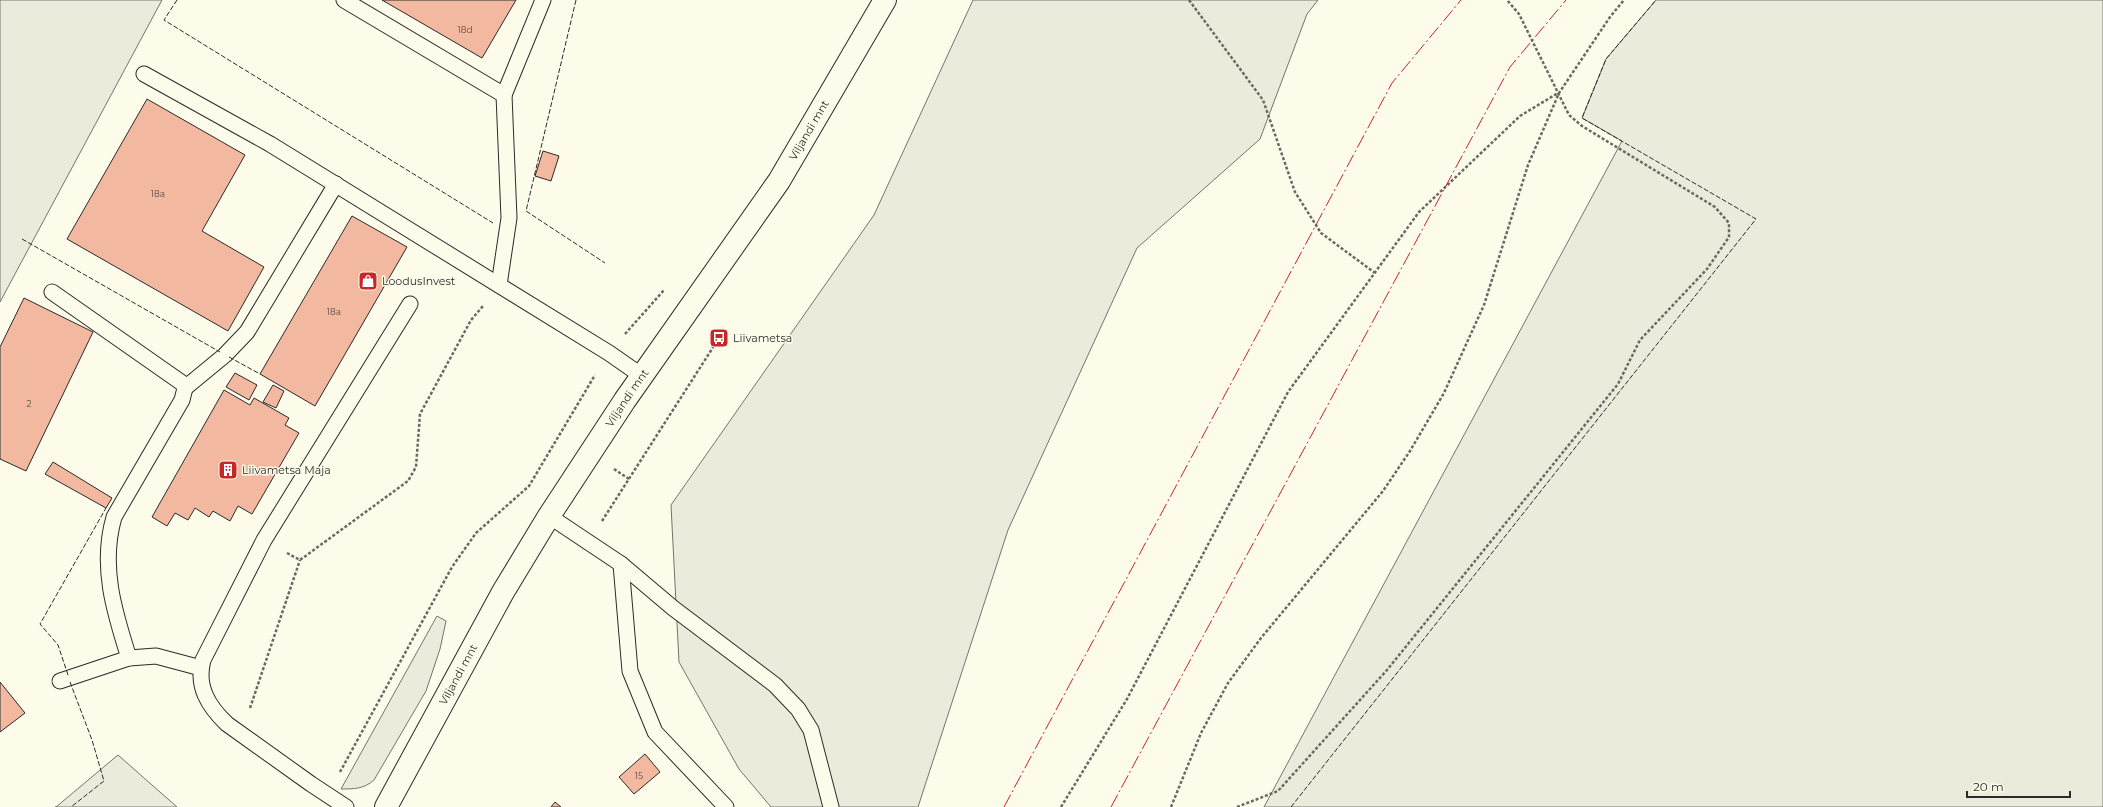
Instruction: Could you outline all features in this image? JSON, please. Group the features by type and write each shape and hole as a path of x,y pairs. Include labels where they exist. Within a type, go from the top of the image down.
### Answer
{"main road":[{"name":"Viljandi mnt","path":"386,807 503,592 549,516 642,376 779,180 885,0"}],"lane":[{"path":"344,0 504,95"},
{"path":"500,286 509,218 504,95 543,0"},
{"path":"144,74 270,144 336,184 609,353 642,376"},
{"path":"129,658 112,606 108,563 109,534 114,517 182,400 185,388 225,355 247,332 336,184"},
{"path":"52,292 182,383 185,388"},
{"path":"346,807 227,724 215,712 206,699 202,688 201,668 264,540 410,304"},
{"path":"549,516 621,564 673,608 776,685 798,709 811,730 831,807"},
{"path":"621,564 630,671 655,732 726,807"},
{"path":"60,682 129,658 156,656 201,668"}],"path":[{"path":"1189,0 1263,100 1295,192 1321,233 1375,273"},
{"path":"1237,807 1278,791 1387,670 1618,384 1640,340 1707,269 1729,237 1729,223 1715,207 1582,126 1569,115 1519,14 1507,0"},
{"path":"1171,807 1201,733 1228,683 1261,638 1383,491 1410,451 1444,392 1484,305 1528,165 1559,93 1610,17 1624,0"},
{"path":"1061,807 1127,699 1288,392 1419,212 1520,116 1559,93"},
{"path":"248,714 300,560 408,480 416,467 420,414 471,320 500,286"},
{"path":"327,794 452,567 476,533 528,486 609,353 666,288"},
{"path":"589,542 720,338"},
{"path":"264,540 300,560"}],"shaded area":[{"path":"0,0 162,0 0,302"},
{"path":"973,0 1318,0 1307,14 1260,139 1137,248 1008,530 918,807 771,807 739,769 679,662 671,505 874,215"},
{"path":"1656,0 2103,0 2103,807 1264,807 1622,141 1582,118 1606,59"},
{"path":"437,616 446,621 440,649 426,691 374,780 363,787 355,789 341,789"},
{"path":"118,755 177,807 56,807"}],"building":[{"path":"382,0 516,0 482,58"},
{"path":"147,99 245,155 202,231 264,267 228,331 67,239"},
{"path":"543,151 559,156 551,181 535,176"},
{"path":"352,216 407,247 315,406 260,374"},
{"path":"24,298 93,332 26,471 0,459 0,347"},
{"path":"235,373 257,385 249,400 226,387"},
{"path":"273,385 284,391 276,408 263,402"},
{"name":"Liivametsa Maja","path":"224,390 250,405 254,398 289,418 285,425 299,433 252,514 238,506 230,521 213,511 209,517 195,508 188,520 175,513 167,526 152,517"},
{"path":"53,462 112,498 106,508 45,474"},
{"path":"0,682 25,713 0,732"},
{"path":"645,754 660,772 634,794 619,777"},
{"path":"555,802 561,807 551,807"}],"fence":[{"path":"177,0 164,20 493,223"},
{"path":"576,0 526,211 605,263"},
{"path":"1291,807 1756,219 1582,118 1606,59 1656,0"},
{"path":"22,239 220,352"},
{"path":"229,357 260,374"},
{"path":"68,675 58,645 40,624 106,508"},
{"path":"70,682 92,740 104,781 71,807"}],"power":[{"path":"1004,807 1392,83 1461,0"},
{"path":"1111,807 1510,67 1566,0"}],"place":[{"name":"LoodusInvest","path":"368,281"},
{"name":"Liivametsa","path":"719,338"},
{"name":"Liivametsa Maja","path":"228,470"}]}
